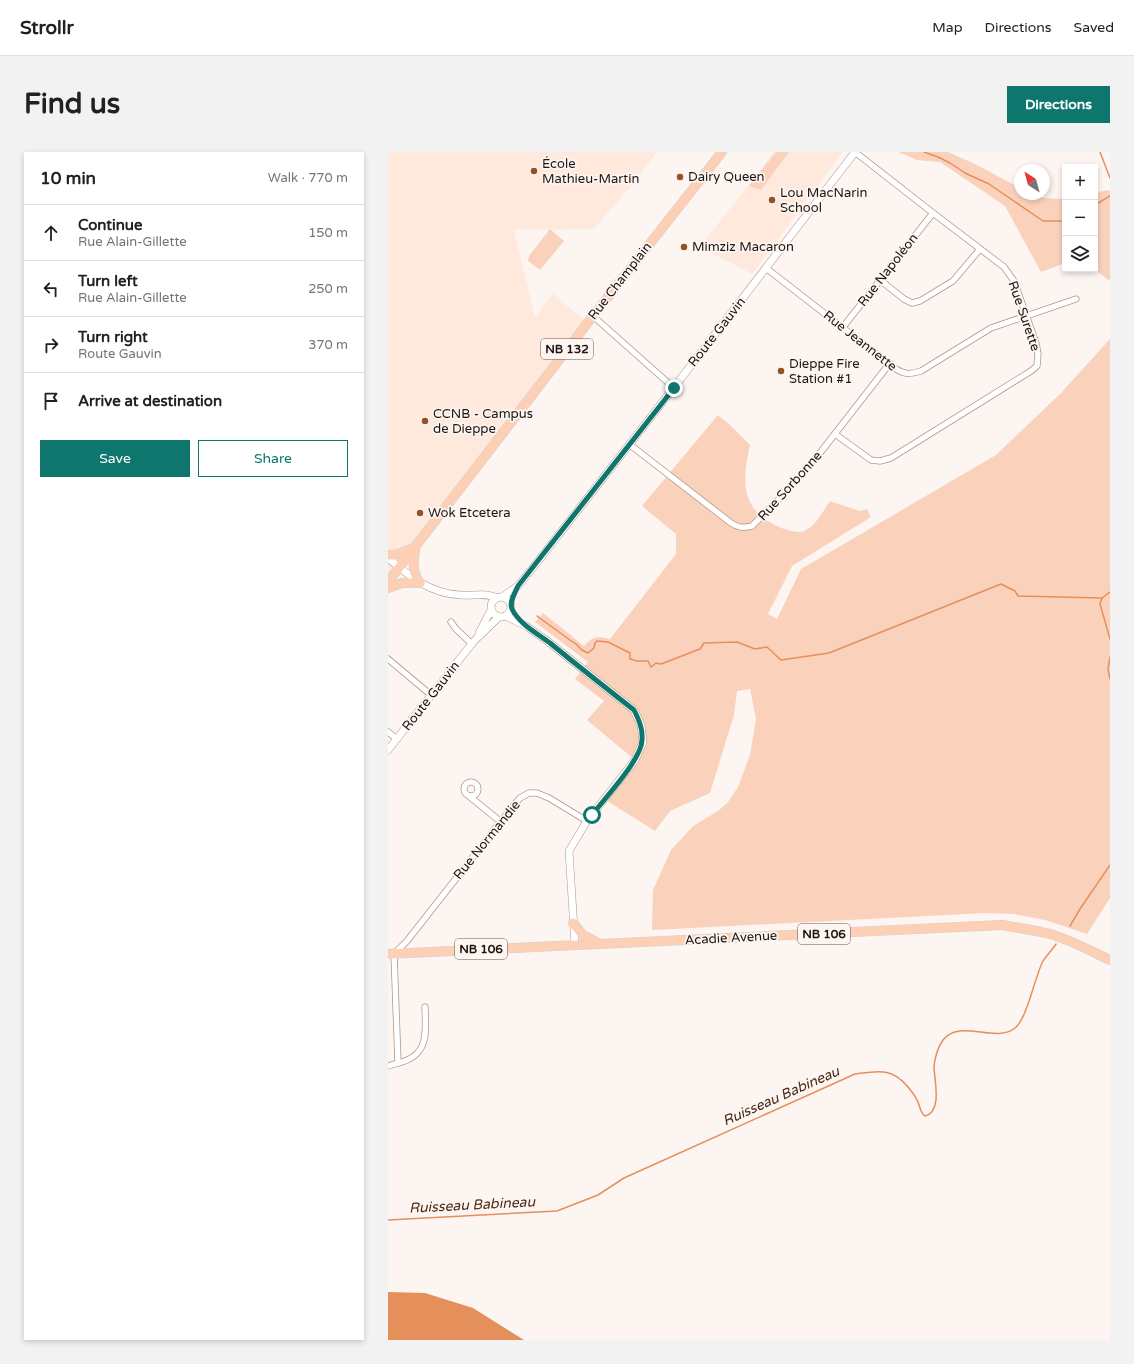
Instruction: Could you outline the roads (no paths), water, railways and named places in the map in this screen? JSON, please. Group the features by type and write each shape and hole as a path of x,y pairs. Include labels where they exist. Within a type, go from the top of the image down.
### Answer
{"main road":[{"name":"Rue Champlain","path":"388,582 593,316 722,152"},
{"path":"388,555 395,555 416,547 413,568 420,583 402,584 388,588"},
{"path":"573,923 583,935 601,944"},
{"name":"Acadie Avenue","path":"391,954 1002,925 1051,934 1110,960"}],"street":[{"name":"Rue Surette","path":"835,434 871,460 880,461 891,458 1017,381 1036,366 1038,354 1026,316 1010,274 1004,267 933,214 855,152"},
{"name":"Route Gauvin","path":"511,606 518,586 674,388 855,152"},
{"name":"Rue Napoléon","path":"844,327 933,214"},
{"path":"880,280 904,299 912,303 920,301 953,281 980,249"},
{"name":"Rue Jeannette","path":"766,268 902,373 912,374 921,371 990,328 1076,299"},
{"path":"593,316 674,388"},
{"name":"Rue Sorbonne","path":"629,444 737,527 745,528 752,526 790,488 835,434 890,363"},
{"path":"388,558 420,583 433,590 460,595 486,594 508,599 511,606 526,626"},
{"name":"Route Gauvin","path":"500,597 518,586"},
{"path":"480,594 491,608 494,615 526,626 546,640 634,710 641,725 643,742 635,760 587,821 569,850 575,945"},
{"path":"491,608 492,603 500,597"},
{"path":"503,617 511,611 511,606"},
{"name":"Route Gauvin","path":"388,750 473,642 491,608"},
{"name":"Route Gauvin","path":"473,642 503,617"},
{"path":"451,622 456,629 473,642"},
{"path":"388,659 431,695"},
{"path":"388,732 397,739"},
{"name":"Rue Normandie","path":"391,954 407,941 520,798 528,793 537,793 549,798 587,821"},
{"path":"469,796 501,822"},
{"path":"407,941 408,950 411,953"},
{"path":"391,954 398,1063"},
{"path":"388,1066 412,1058 418,1052 423,1044 426,1033 425,1007"}],"waterway":[{"name":"Ruisseau Babineau","path":"924,152 938,157 965,173 989,184 1043,221 1062,221"},
{"path":"1100,152 1110,178"},
{"name":"Ruisseau Babineau","path":"1098,203 1110,196"},
{"path":"537,616 588,653 594,648 597,641 608,642 630,653 630,659 637,661 648,661 651,667 656,663 661,664 700,649 704,643 737,642 755,649 767,647 781,660 829,653 1001,584 1015,591 1018,596 1102,598 1110,592"},
{"name":"Ruisseau Babineau","path":"1102,598 1100,604 1110,639"},
{"name":"Ruisseau Babineau","path":"1110,657 1108,669 1110,679"},
{"name":"Ruisseau Babineau","path":"1070,926 1110,865"},
{"name":"Ruisseau Babineau","path":"388,1220 557,1211 598,1195 624,1178 855,1074 884,1072 896,1076 914,1095 922,1113 925,1116 931,1113 936,1102 934,1066 937,1053 943,1040 950,1034 959,1031 998,1034 1015,1028 1027,1007 1043,961 1056,944"}],"place":[{"name":"École Mathieu-Martin","path":"534,171"},
{"name":"Dairy Queen","path":"680,177"},
{"name":"Lou MacNarin School","path":"772,200"},
{"name":"Mimziz Macaron","path":"684,247"},
{"name":"Dieppe Fire Station #1","path":"781,371"},
{"name":"CCNB - Campus de Dieppe","path":"425,421"},
{"name":"Wok Etcetera","path":"420,513"}]}
